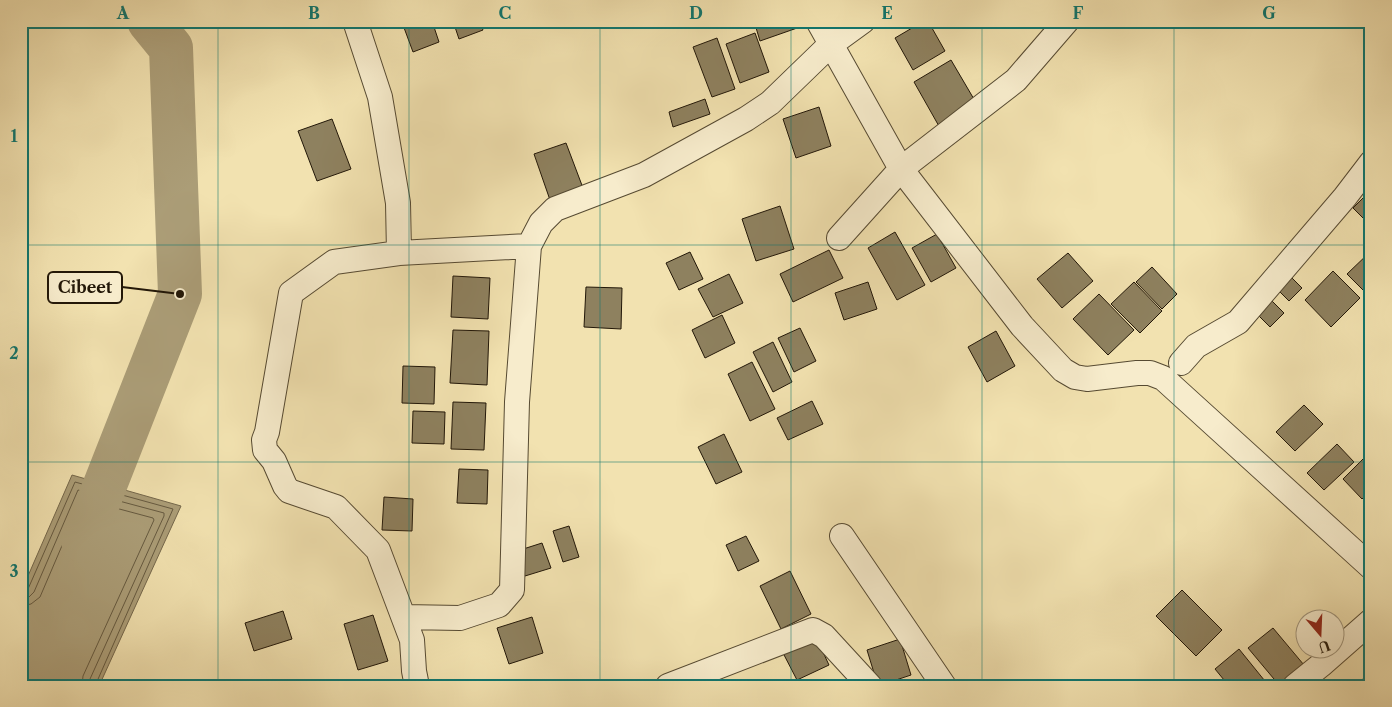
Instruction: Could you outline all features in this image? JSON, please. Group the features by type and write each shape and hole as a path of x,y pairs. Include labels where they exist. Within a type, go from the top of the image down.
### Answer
{"street":[{"path":"355,21 380,97 398,203 398,253"},
{"path":"818,21 901,169 1022,326 1063,370 1075,377 1087,379 1150,372 1163,378 1371,567"},
{"path":"404,617 460,618 498,605 512,590 517,402 529,246 541,224 556,209 644,175 746,119 770,103 830,45 863,21"},
{"path":"839,238 901,169 1016,80 1067,21"},
{"path":"1181,363 1196,346 1238,322 1345,197 1371,163"},
{"path":"417,686 412,640 378,550 336,507 289,491 282,481 274,461 265,450 264,440 267,432 291,293 334,262 398,253 529,246"},
{"path":"842,536 944,686"},
{"path":"1294,686 1371,622"},
{"path":"668,686 813,630 824,636 870,686"}],"water":[{"path":"72,475 181,506 99,686 21,686 21,592"}],"building":[{"path":"412,21 432,21 439,42 413,52 403,25"},
{"path":"453,21 479,21 483,30 459,39"},
{"path":"564,21 585,21 566,28"},
{"path":"754,21 798,21 800,27 760,41"},
{"path":"924,21 928,21 945,51 913,70 895,38"},
{"path":"755,33 769,72 740,83 726,44"},
{"path":"717,38 735,89 712,97 693,47"},
{"path":"951,60 978,106 940,128 914,82"},
{"path":"705,99 710,114 673,127 669,112"},
{"path":"819,107 831,146 796,158 783,119"},
{"path":"332,119 351,169 317,181 298,131"},
{"path":"566,143 583,188 550,200 534,154"},
{"path":"1371,190 1371,226 1353,208"},
{"path":"780,206 794,249 756,261 742,219"},
{"path":"895,232 925,285 897,300 868,248"},
{"path":"937,234 956,268 931,282 912,248"},
{"path":"829,250 843,278 793,302 780,274"},
{"path":"1371,251 1371,297 1370,297 1347,274"},
{"path":"690,252 703,279 679,290 666,263"},
{"path":"1068,253 1093,281 1062,308 1037,279"},
{"path":"1152,267 1177,294 1162,309 1136,282"},
{"path":"1333,271 1360,298 1331,327 1305,300"},
{"path":"1286,272 1302,288 1289,301 1273,285"},
{"path":"729,274 743,303 713,317 698,289"},
{"path":"453,276 490,278 488,319 451,317"},
{"path":"868,282 877,309 844,320 835,293"},
{"path":"1134,282 1162,311 1140,333 1111,304"},
{"path":"586,287 622,288 621,329 584,327"},
{"path":"1099,294 1134,330 1108,355 1073,319"},
{"path":"1267,296 1284,313 1270,327 1253,310"},
{"path":"722,315 735,343 705,358 692,330"},
{"path":"800,328 816,361 794,372 778,338"},
{"path":"453,330 489,331 487,385 450,383"},
{"path":"996,331 1015,366 987,382 968,347"},
{"path":"773,342 792,382 773,392 753,352"},
{"path":"752,362 775,409 750,421 728,374"},
{"path":"403,366 435,367 434,404 402,403"},
{"path":"812,401 823,424 788,440 777,418"},
{"path":"453,402 486,403 484,450 451,449"},
{"path":"1304,405 1323,424 1295,451 1276,432"},
{"path":"413,411 445,412 444,444 412,443"},
{"path":"724,434 742,472 716,484 698,447"},
{"path":"1337,444 1354,462 1324,490 1307,473"},
{"path":"1368,454 1371,457 1371,490 1362,499 1343,479"},
{"path":"459,469 488,470 487,504 457,503"},
{"path":"384,497 413,499 412,531 382,530"},
{"path":"569,526 579,557 563,562 553,531"},
{"path":"746,536 759,561 738,571 726,545"},
{"path":"542,543 551,568 525,576 517,551"},
{"path":"790,571 811,614 781,629 760,586"},
{"path":"1182,590 1222,630 1196,656 1156,616"},
{"path":"283,611 292,639 254,651 245,623"},
{"path":"373,615 388,661 358,670 344,624"},
{"path":"532,617 543,653 509,664 497,628"},
{"path":"1273,628 1294,653 1294,660 1300,660 1304,665 1279,685 1248,648"},
{"path":"815,635 829,665 797,680 782,651"},
{"path":"900,639 911,675 878,686 867,650"},
{"path":"1239,649 1269,686 1229,686 1215,669"},
{"path":"1364,678 1370,686 1355,686"}],"waterway":[{"path":"83,541 180,294 171,48 149,21"}],"place":[{"name":"Cibeet","path":"180,294"}]}
